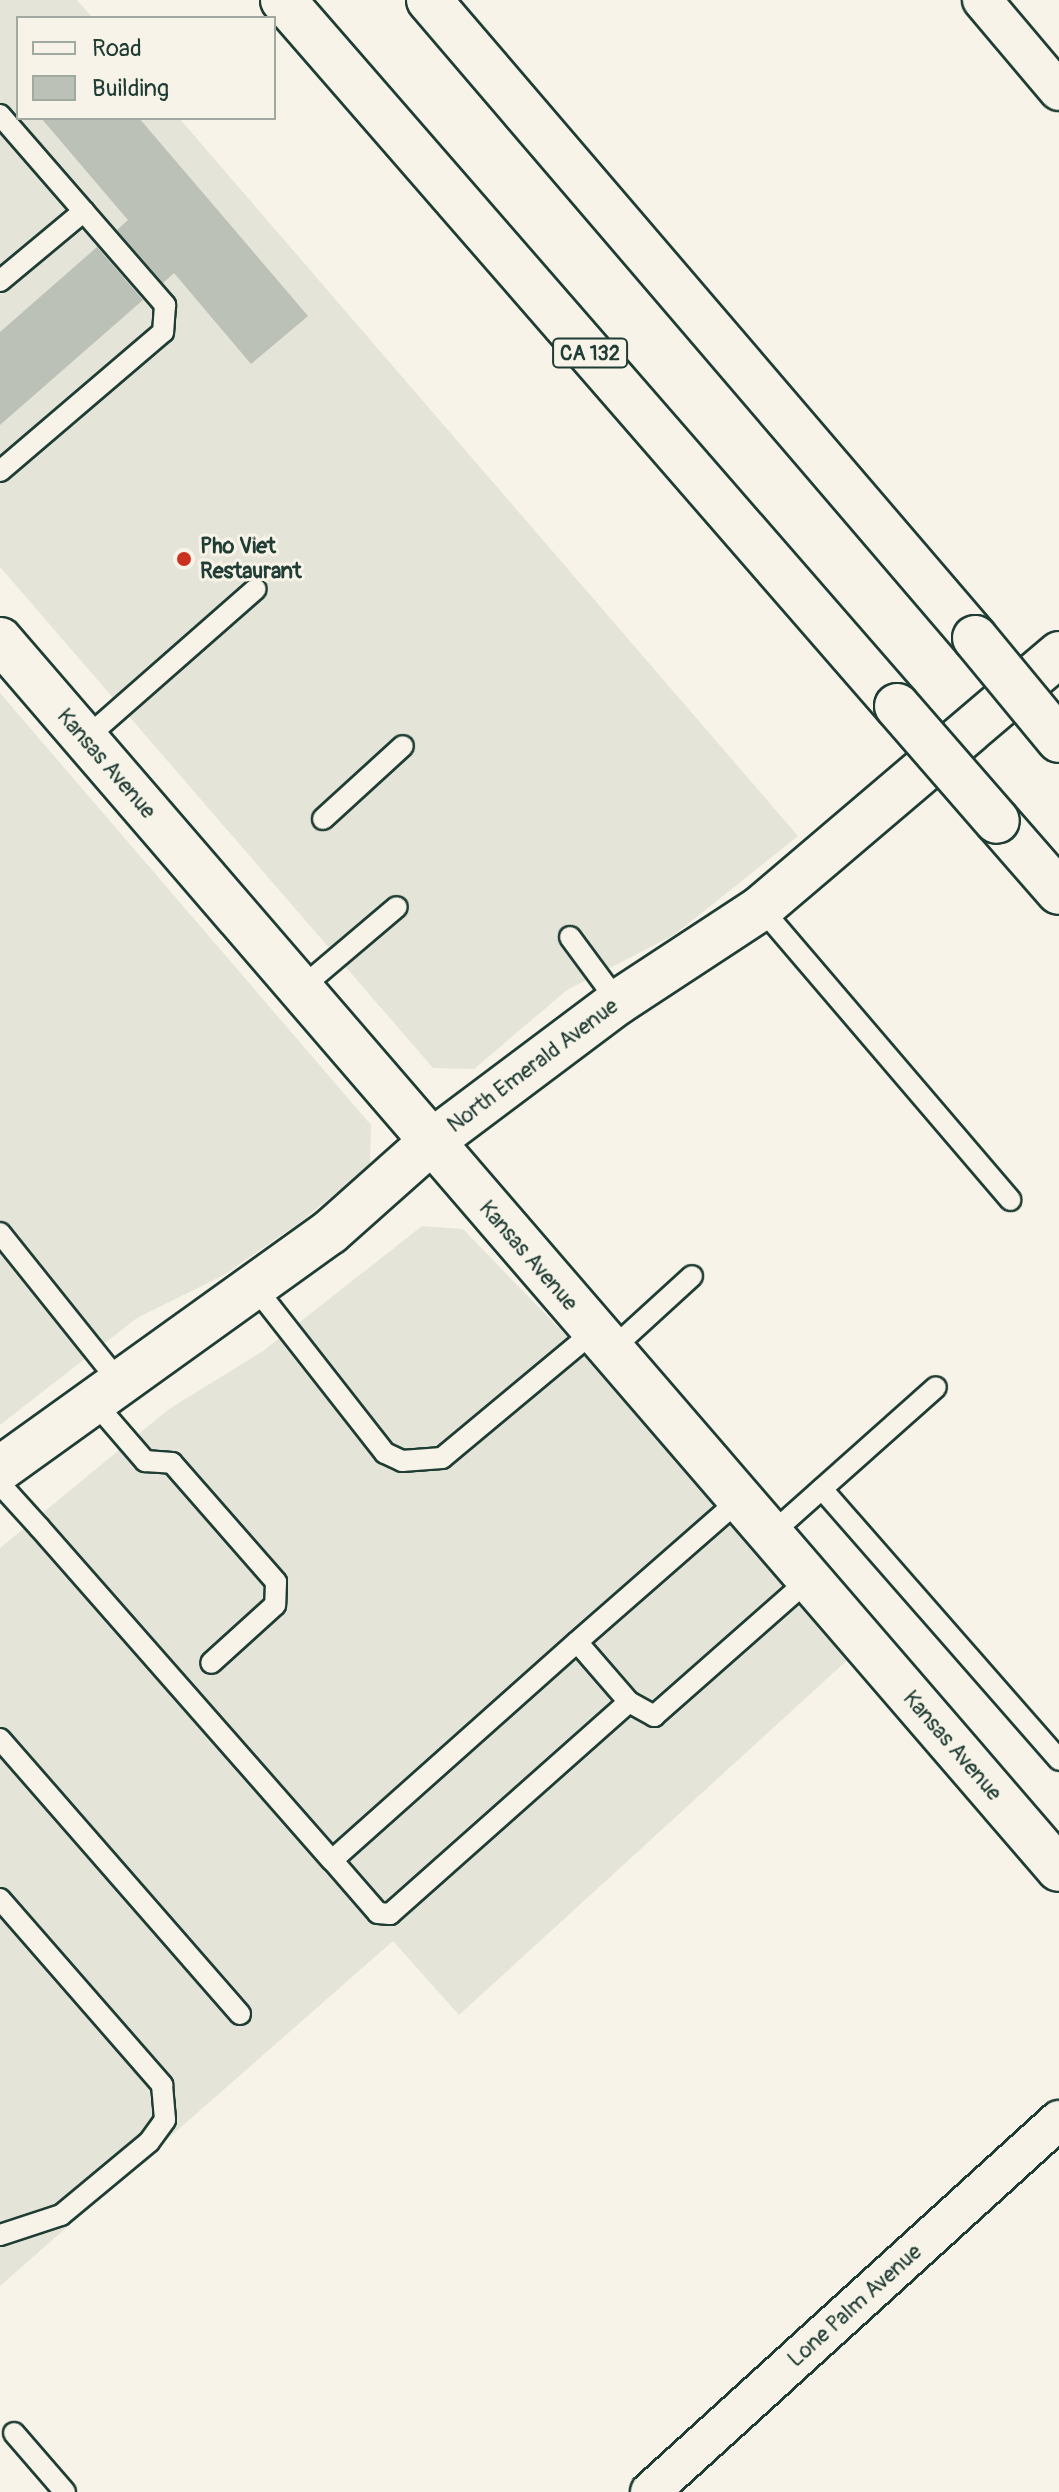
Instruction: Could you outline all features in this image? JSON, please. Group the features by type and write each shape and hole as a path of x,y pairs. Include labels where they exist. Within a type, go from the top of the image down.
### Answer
{"main road":[{"name":"CA 132","path":"283,0 1059,892"},
{"path":"429,0 1059,740"},
{"path":"443,0 638,242"},
{"name":"Kansas Avenue","path":"0,640 430,1143 1059,1869"},
{"name":"North Emerald Avenue","path":"0,1469 330,1232 430,1143 618,1002 761,908 1059,654"}],"street":[{"path":"982,0 1059,91"},
{"name":"Lone Palm Avenue","path":"650,2492 1059,2120"}],"lane":[{"path":"0,471 163,332 165,305 3,124"},
{"path":"0,281 84,211"},
{"path":"85,739 256,589"},
{"path":"323,819 403,746"},
{"path":"299,990 397,907"},
{"path":"761,908 1010,1200"},
{"path":"570,937 618,1002"},
{"path":"0,1233 107,1393 145,1461 172,1463 276,1582 275,1605 211,1663"},
{"path":"254,1286 385,1453 402,1461 442,1458 692,1276"},
{"path":"770,1535 936,1387"},
{"path":"0,1484 378,1913 390,1914 629,1702"},
{"path":"822,1489 1059,1760"},
{"path":"332,1860 739,1500"},
{"path":"577,1642 629,1702 654,1716 808,1580"},
{"path":"0,1739 240,2014"},
{"path":"0,1899 162,2085 165,2120 149,2142 61,2215 0,2235"},
{"path":"14,2433 65,2492"}],"shaded area":[{"path":"0,0 77,0 91,16 16,16 16,120 181,120 798,836 674,935 567,990 474,1069 433,1068 0,567"},
{"path":"0,693 371,1125 370,1165 303,1220 224,1275 137,1318 0,1425"},
{"path":"422,1226 463,1229 865,1644 459,2015 393,1941 0,2286 0,1548 169,1409 263,1351"}],"building":[{"path":"43,120 141,120 308,316 251,364 174,273 163,283 117,230 128,220"},
{"path":"97,247 143,300 0,425 0,332"}],"place":[{"name":"Pho Viet Restaurant","path":"184,559"}]}
